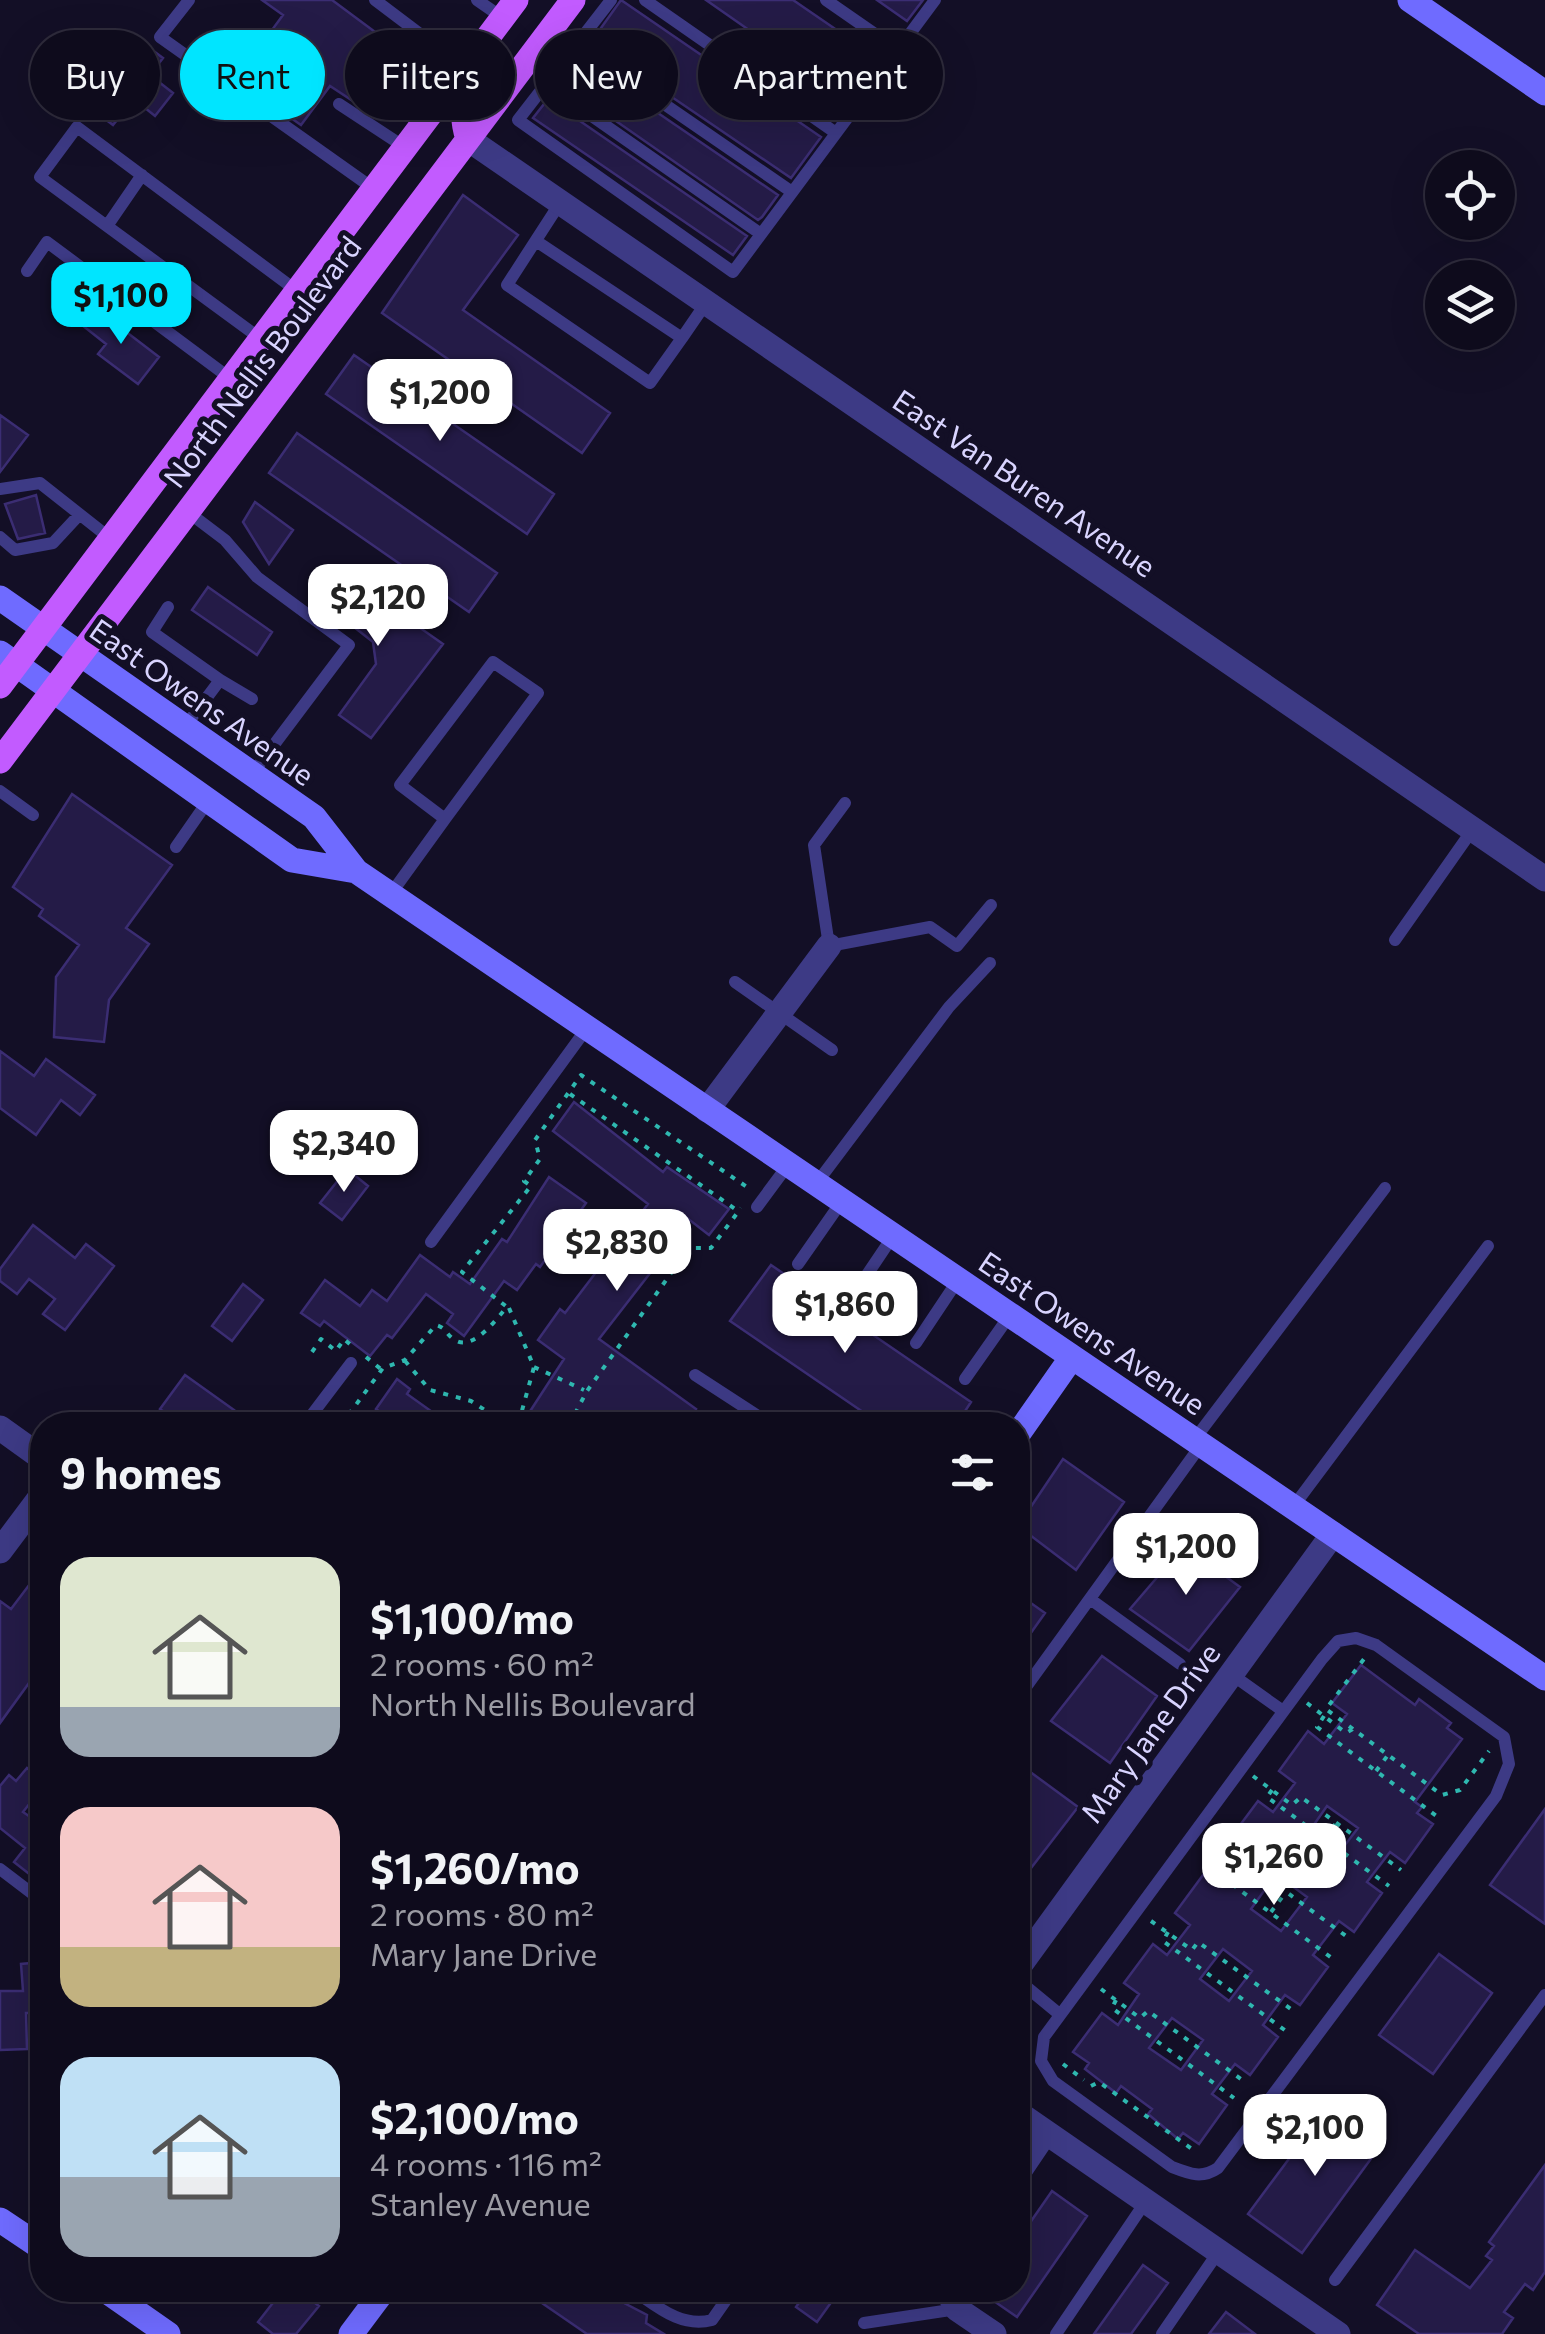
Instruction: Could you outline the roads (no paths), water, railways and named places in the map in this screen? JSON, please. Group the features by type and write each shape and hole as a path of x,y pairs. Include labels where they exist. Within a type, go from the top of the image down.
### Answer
{"main road":[{"path":"468,139 462,114 470,84 531,0"},
{"name":"North Nellis Boulevard","path":"0,760 573,0"},
{"path":"1410,0 1545,93"},
{"name":"North Nellis Boulevard","path":"494,30 510,9"},
{"name":"North Nellis Boulevard","path":"5,668 43,630 427,120"},
{"name":"East Owens Avenue","path":"0,598 314,817 356,871 1545,1678"},
{"name":"East Owens Avenue","path":"5,668 52,692 292,860 356,871"},
{"path":"1030,1417 1072,1357"},
{"path":"0,2220 30,2240"},
{"path":"122,2302 168,2334"},
{"path":"352,2334 375,2302"}],"street":[{"name":"East Van Buren Avenue","path":"468,139 1545,879"},
{"path":"707,1110 829,946"},
{"path":"0,1428 30,1449"},
{"path":"0,1551 30,1511"},
{"name":"Mary Jane Drive","path":"1030,1951 1333,1534"},
{"path":"1030,2121 1338,2334"},
{"path":"1030,2155 1045,2132"},
{"path":"954,2302 994,2334"}],"lane":[{"path":"188,0 160,37 374,189"},
{"path":"374,0 414,30"},
{"path":"477,0 510,9"},
{"path":"588,30 611,0"},
{"path":"645,0 836,133"},
{"path":"826,0 869,30"},
{"path":"913,30 935,0"},
{"path":"535,98 518,120 733,272 846,120"},
{"path":"339,104 406,148"},
{"path":"678,114 792,192"},
{"path":"598,120 762,234"},
{"path":"262,339 40,177 76,127 297,291"},
{"path":"108,226 142,175"},
{"path":"560,203 508,285 650,383 706,302"},
{"path":"536,241 682,338"},
{"path":"27,271 47,242 231,379"},
{"path":"0,489 40,483 111,539"},
{"path":"188,512 225,540 257,578 349,645 252,774"},
{"path":"0,536 15,550 53,543 79,515"},
{"path":"168,606 152,632 252,699"},
{"path":"390,894 538,693 493,662 400,785 445,819"},
{"path":"184,728 220,680"},
{"path":"0,791 33,815"},
{"path":"176,848 208,802"},
{"path":"845,803 814,846 829,946 930,927 957,946 991,905"},
{"path":"1394,940 1473,830"},
{"path":"816,1184 948,1008 990,963"},
{"path":"735,982 832,1050"},
{"path":"431,1242 587,1028"},
{"path":"757,1207 788,1165"},
{"path":"1030,1681 1384,1188"},
{"path":"798,1264 842,1202"},
{"path":"850,1300 893,1236"},
{"path":"1293,1507 1488,1246"},
{"path":"916,1343 958,1280"},
{"path":"964,1379 1010,1315"},
{"path":"314,1412 355,1357"},
{"path":"695,1376 752,1412"},
{"path":"1090,1598 1180,1664"},
{"path":"1356,1638 1376,1646 1504,1736 1508,1764 1496,1796 1218,2168 1207,2176 1172,2167 1053,2080 1041,2061 1044,2037 1283,1711 1338,1641 1356,1638"},
{"path":"1231,1674 1283,1711"},
{"path":"0,1869 30,1892"},
{"path":"1030,1990 1058,2013"},
{"path":"1335,2280 1545,1995"},
{"path":"1056,2334 1146,2201"},
{"path":"1162,2334 1219,2251"},
{"path":"650,2302 675,2318 698,2324 712,2320 725,2302"},
{"path":"864,2324 945,2302"}]}
